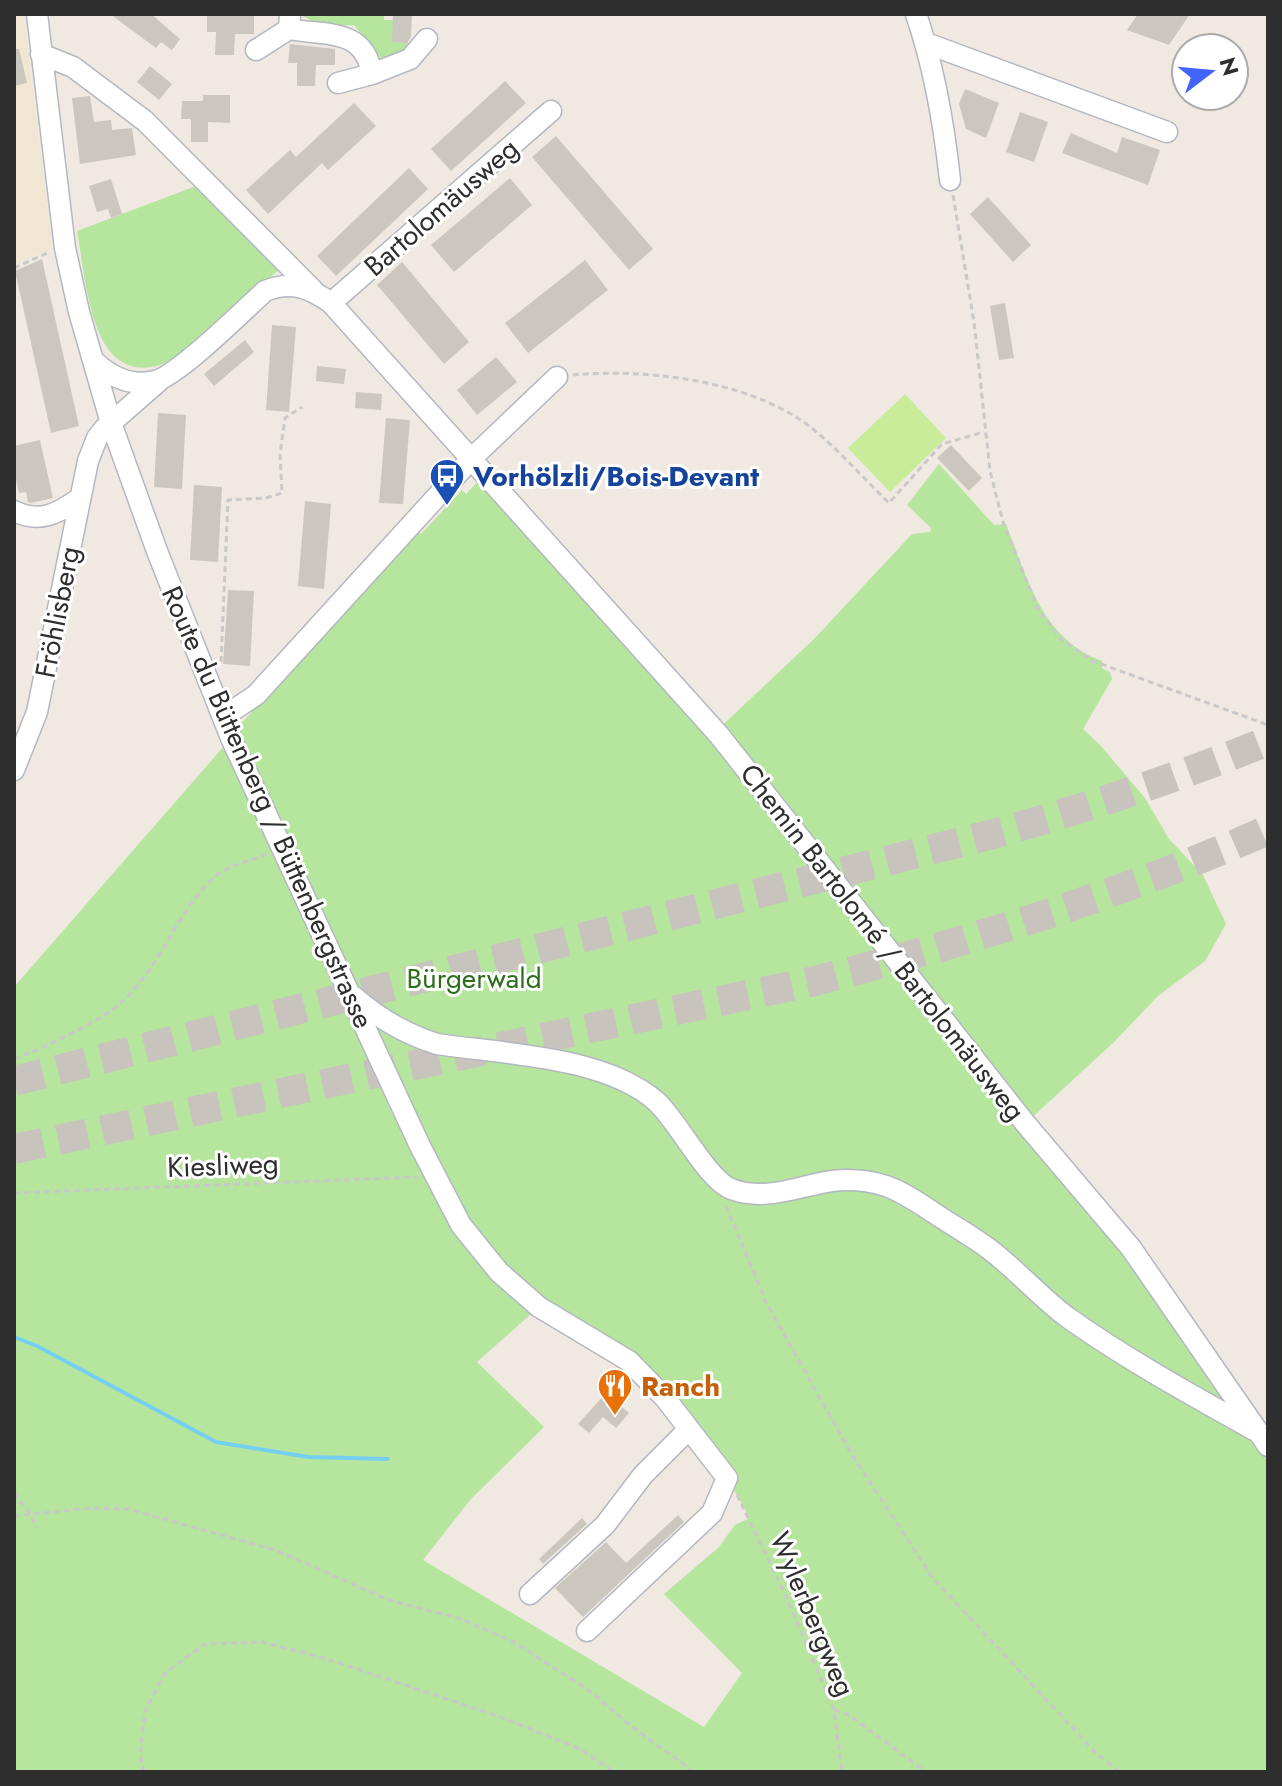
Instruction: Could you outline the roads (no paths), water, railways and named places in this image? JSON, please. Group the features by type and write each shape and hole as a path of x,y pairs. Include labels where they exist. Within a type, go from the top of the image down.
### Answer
{"street":[{"name":"Route du Büttenberg / Büttenbergstrasse","path":"37,14 65,248 79,312 111,423 157,551 223,717 280,847 434,1176 461,1225 499,1272 539,1307 629,1361 665,1398 727,1478 712,1513 587,1631"},
{"path":"916,14 926,43 945,135 950,180"},
{"path":"256,50 289,22 343,35 359,45 372,74"},
{"path":"338,83 410,59 427,39"},
{"path":"926,43 1167,132"},
{"path":"41,54 73,67 145,121 324,298 472,458"},
{"name":"Bartolomäusweg","path":"324,298 551,111"},
{"path":"111,423 265,291 289,285 324,298"},
{"path":"94,361 119,379 142,383 159,381"},
{"path":"223,717 256,695 472,458 557,377"},
{"name":"Fröhlisberg","path":"14,770 37,712 88,461 97,438 111,423"},
{"name":"Chemin Bartolomé / Bartolomäusweg","path":"472,458 719,735 1025,1123 1131,1248 1262,1439"},
{"name":"Fröhlisberg","path":"14,511 30,517 48,517 80,498"},
{"path":"348,993 375,1015 428,1041 577,1065 609,1073 635,1086 676,1123 701,1159 728,1188 750,1194 773,1194 834,1180 887,1186 913,1199 990,1250 1040,1296 1137,1364 1262,1439"},
{"path":"530,1594 605,1525 643,1475 689,1429"}],"waterway":[{"path":"14,1337 37,1346 216,1442 308,1457 388,1459"}],"tunnel":[{"path":"14,1081 997,833 1134,791 1268,741"},
{"path":"14,1149 815,981 1044,915 1213,854 1268,830"}],"place":[{"name":"Vorhölzli/Bois-Devant","path":"447,507"},
{"name":"Ranch","path":"615,1417"}],"park label":[{"name":"Bürgerwald","path":"474,978"}]}
